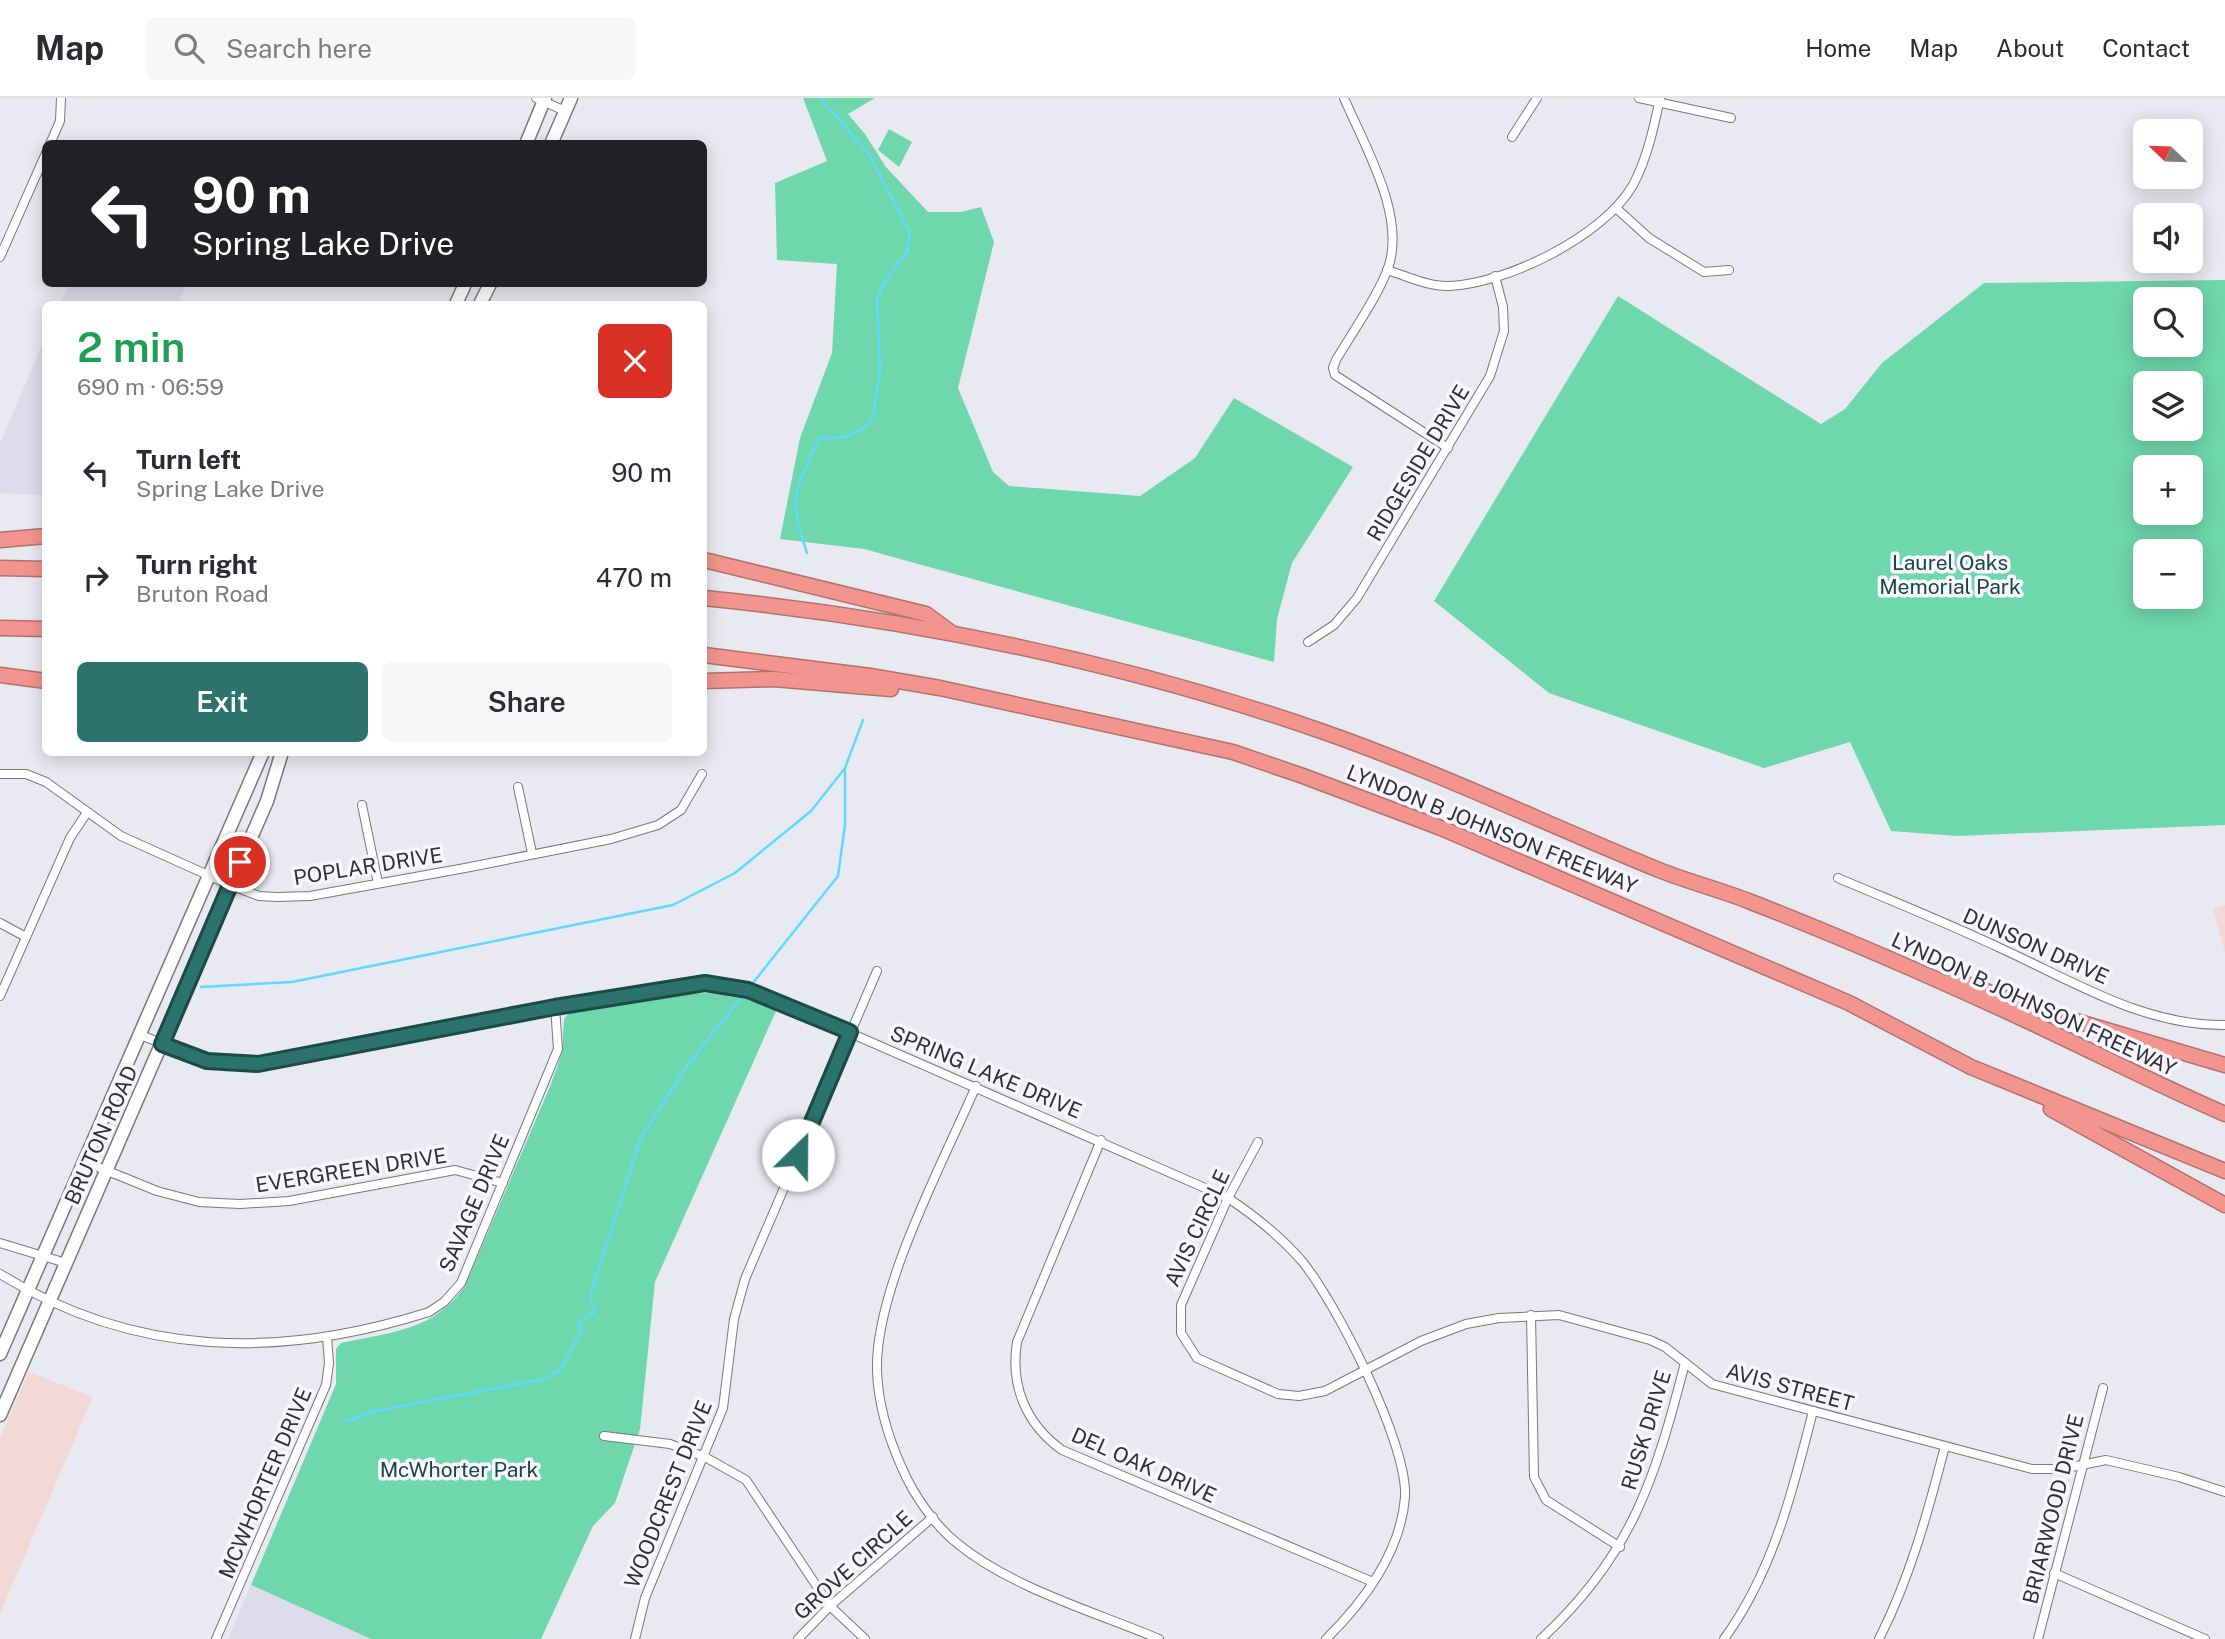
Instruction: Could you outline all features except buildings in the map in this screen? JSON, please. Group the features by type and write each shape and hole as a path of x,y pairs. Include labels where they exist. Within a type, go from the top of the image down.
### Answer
{"highway":[{"path":"0,540 42,536"},
{"path":"707,561 926,614 951,633"},
{"path":"0,568 42,569"},
{"name":"LYNDON B JOHNSON FREEWAY","path":"707,598 828,612 951,633 1143,677 1321,732 1459,784 1662,871 1748,901 1833,936 2034,1024 2136,1075 2225,1114"},
{"path":"0,628 42,629"},
{"name":"LYNDON B JOHNSON FREEWAY","path":"707,655 870,676 1233,752 1382,804 1849,1003 1971,1067 2225,1171"},
{"path":"0,675 42,680"},
{"path":"707,681 774,679 857,685 1046,712"},
{"path":"1833,936 2032,1008 2225,1065"},
{"path":"1971,1067 2225,1205"}],"main road":[{"path":"553,140 571,98"},
{"path":"527,140 542,99"},
{"name":"BRUTON ROAD","path":"0,1354 261,756"},
{"name":"BRUTON ROAD","path":"0,1415 267,801 281,756"}],"street":[{"path":"52,140 60,121 61,98"},
{"path":"1512,137 1537,98"},
{"path":"1639,98 1659,100 1731,118"},
{"path":"542,99 565,111"},
{"path":"1347,99 1390,208 1392,240 1387,270 1336,360 1333,368 1335,376 1448,448"},
{"path":"1387,270 1447,286 1472,283 1495,276 1584,237 1616,208 1632,186 1644,160 1659,100"},
{"path":"0,257 42,162"},
{"path":"1616,208 1648,238 1704,272 1728,270"},
{"name":"RIDGESIDE DRIVE","path":"1308,642 1334,625 1357,598 1448,448 1499,356 1504,331 1503,307 1495,276"},
{"name":"POPLAR DRIVE","path":"0,774 26,774 46,782 86,814 121,836 230,886 259,896 277,897 310,896 611,839 658,825 681,810 702,774"},
{"path":"518,787 532,853"},
{"path":"362,804 378,883"},
{"path":"0,996 70,838 86,814"},
{"name":"DUNSON DRIVE","path":"1838,878 2000,947 2132,1010 2171,1021 2225,1024"},
{"path":"0,923 26,937"},
{"name":"WOODCREST DRIVE","path":"635,1639 645,1598 723,1408 734,1319 745,1279 877,971"},
{"name":"SPRING LAKE DRIVE","path":"138,1034 207,1061 258,1064 555,1007 690,985 731,985 763,995 850,1032 1228,1198 1262,1221 1303,1262 1330,1305 1392,1434 1405,1497 1388,1558 1345,1621 1325,1639"},
{"name":"SAVAGE DRIVE","path":"0,1273 84,1315 120,1327 195,1343 240,1344 327,1337 429,1312 461,1283 503,1183 558,1049 555,1007"},
{"path":"976,1086 907,1247 884,1310 877,1369 881,1404 891,1444 909,1483 933,1517 957,1544 1007,1575 1159,1639"},
{"name":"DEL OAK DRIVE","path":"1101,1140 1017,1342 1014,1364 1024,1409 1044,1437 1062,1450 1373,1582"},
{"name":"AVIS CIRCLE","path":"1258,1142 1228,1198 1181,1304 1181,1333 1197,1358 1278,1394 1298,1396 1325,1391 1363,1371"},
{"name":"EVERGREEN DRIVE","path":"83,1161 157,1191 199,1202 240,1204 289,1201 455,1170 503,1183"},
{"path":"0,1243 43,1254 66,1264"},
{"path":"1531,1315 1531,1461 1534,1477 1546,1500 1620,1547"},
{"name":"AVIS STREET","path":"1363,1371 1421,1342 1466,1324 1531,1315 1572,1318 1650,1340 1665,1347 1712,1384 1813,1411 2032,1469 2082,1466 2106,1460 2225,1492"},
{"name":"MCWHORTER DRIVE","path":"216,1639 326,1385 329,1363 327,1337"},
{"name":"RUSK DRIVE","path":"1541,1639 1593,1586 1620,1547 1639,1511 1661,1455 1685,1363"},
{"name":"BRIARWOOD DRIVE","path":"2038,1639 2103,1388"},
{"path":"1724,1639 1759,1578 1783,1522 1813,1411"},
{"path":"604,1436 670,1444 705,1457 746,1480 830,1606 865,1639"},
{"path":"1879,1639 1892,1613 1924,1527 1945,1446"},
{"name":"GROVE CIRCLE","path":"798,1639 830,1606 933,1517"},
{"path":"2054,1573 2205,1639"}],"shaded area":[{"path":"68,287 186,287 179,301 61,301"},
{"path":"42,345 42,495 0,493 0,444"},
{"path":"2225,905 2225,953 2213,909"},
{"path":"29,1372 93,1397 0,1614 0,1438"},
{"path":"251,1585 371,1639 228,1639"}],"green space":[{"path":"803,98 875,98 848,114 865,134 886,167 928,212 961,212 981,207 994,242 958,388 993,472 1009,486 1140,496 1195,458 1234,398 1353,467 1292,563 1277,619 1274,662 864,549 780,539 800,438 832,353 837,264 777,260 775,183 827,161"},
{"path":"889,129 912,142 899,167 878,150"},
{"name":"Laurel Oaks Memorial Park","path":"2225,280 2225,825 1957,836 1891,831 1850,742 1764,768 1549,693 1434,601 1618,296 1821,424 1845,409 1882,363 1984,283"},
{"name":"McWhorter Park","path":"710,993 759,1001 776,1011 655,1282 640,1429 615,1503 593,1526 541,1639 371,1639 251,1585 336,1384 336,1349 341,1343 394,1332 425,1321 453,1301 465,1286 551,1084 562,1053 564,1019 570,1012 679,994"}],"waterway":[{"path":"807,553 797,518 796,494 799,483 819,439 845,437 866,427 873,417 880,370 877,299 883,284 907,252 910,233 869,154 820,98"},
{"path":"201,987 292,982 673,905 735,873 811,811 845,768 863,720"},
{"path":"346,1422 371,1412 544,1379 560,1370 581,1332 579,1322 595,1312 590,1297 640,1139 686,1067 838,876 845,825 845,768"}],"route":[{"path":"240,862 162,1044 207,1061 258,1064 306,1057 555,1007 690,985 721,983 763,995 850,1032 798,1155"}]}
